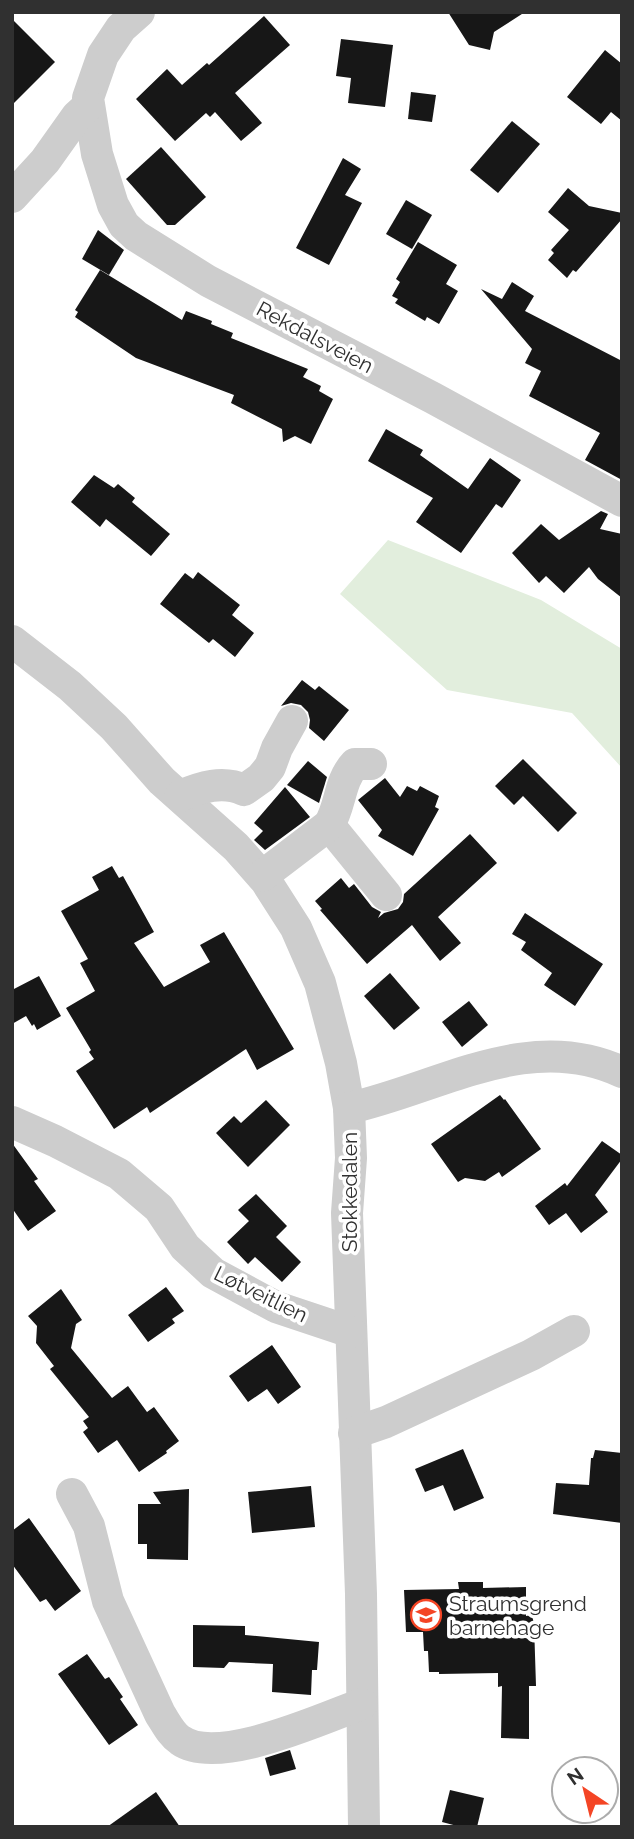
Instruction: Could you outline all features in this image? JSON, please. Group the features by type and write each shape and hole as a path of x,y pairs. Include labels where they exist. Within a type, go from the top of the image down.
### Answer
{"street":[{"name":"Rekdalsveien","path":"139,12 121,29 103,55 88,98 97,154 113,205 124,225 136,236 208,281 622,501"},
{"name":"Rekdalsveien","path":"12,197 45,161 77,116 88,106"},
{"path":"12,641 70,686 114,727 162,781 236,847 262,877 296,928 320,983 336,1040 349,1108"},
{"path":"180,796 201,787 232,784 244,790 261,778 270,767 292,721"},
{"path":"262,877 329,825 334,817 346,774 355,764 371,764"},
{"path":"329,825 386,895"},
{"name":"Stokkedalen","path":"364,1827 361,1594 347,1213 351,1158 349,1108 497,1062 573,1058 622,1072"},
{"name":"Løtveitlien","path":"12,1122 119,1174 159,1208 185,1247 213,1273 276,1307 351,1332"},
{"path":"355,1433 369,1430 531,1355 574,1331"},
{"path":"72,1494 89,1526 108,1601 160,1714 180,1740 193,1747 208,1750 231,1748 362,1704"}],"green space":[{"path":"388,540 541,600 622,649 622,768 572,713 447,690 340,594"}],"building":[{"path":"448,12 525,12 494,32 490,50 469,45"},
{"path":"264,16 290,45 235,93 262,123 241,141 215,112 210,117 206,113 175,141 136,99 167,69 182,85"},
{"path":"12,19 55,62 12,105"},
{"path":"341,39 393,45 385,107 348,103 351,78 336,76"},
{"path":"605,50 622,64 622,121 611,112 601,124 567,97"},
{"path":"411,92 436,95 432,122 408,119"},
{"path":"512,121 540,144 498,193 470,170"},
{"path":"161,147 206,197 175,225 167,225 126,179"},
{"path":"343,158 361,169 345,195 362,203 329,265 296,248"},
{"path":"568,188 589,206 622,213 622,219 576,272 573,270 567,278 548,260 554,253 551,250 569,230 548,212"},
{"path":"406,200 432,215 412,249 386,234"},
{"path":"98,230 124,250 109,275 82,259"},
{"path":"418,242 457,265 446,284 458,291 439,324 427,317 425,321 395,303 398,299 392,296 400,282 396,279"},
{"path":"100,270 182,320 186,311 212,321 211,324 233,333 231,338 308,369 303,377 321,386 319,391 333,399 311,444 295,436 283,442 282,429 231,403 234,395 136,358 75,317 78,312 75,310"},
{"path":"512,282 534,296 525,311 622,361 622,480 585,460 600,433 529,396 541,371 525,363 532,349 481,289 502,299"},
{"path":"386,429 423,450 420,455 468,489 490,458 521,480 502,508 496,504 461,553 416,522 433,498 368,461"},
{"path":"94,475 114,488 118,484 135,498 132,502 170,534 151,556 106,519 100,527 71,502"},
{"path":"601,511 608,514 600,529 622,534 622,598 598,579 589,567 564,593 546,576 539,583 512,553 541,524 559,540"},
{"path":"198,572 240,605 232,615 254,633 235,657 213,639 209,643 160,604 185,573 193,579"},
{"path":"302,680 315,690 319,686 349,710 324,741 309,728 308,712 301,705 291,703 281,706"},
{"path":"523,759 577,813 558,832 523,796 514,805 495,786"},
{"path":"308,761 327,777 319,803 287,785"},
{"path":"385,778 400,797 407,786 417,791 420,786 439,796 435,807 439,809 413,856 378,836 382,830 358,800"},
{"path":"285,787 310,817 265,850 254,840 263,831 254,823"},
{"path":"470,834 497,863 438,917 461,943 440,961 412,925 367,964 315,901 341,878 349,888 354,884 372,907 381,912 378,918 398,909 404,894"},
{"path":"112,866 119,878 123,876 154,932 134,943 164,987 210,962 200,945 224,932 294,1049 257,1070 246,1049 150,1113 147,1107 114,1129 76,1071 94,1059 66,1008 95,991 80,963 88,959 61,911 99,890 92,877"},
{"path":"525,913 603,964 575,1006 544,985 552,973 521,950 526,942 512,934"},
{"path":"390,973 420,1008 394,1030 364,996"},
{"path":"39,976 61,1016 37,1030 26,1016 12,1024 12,990"},
{"path":"469,1001 488,1025 462,1047 442,1022"},
{"path":"500,1095 541,1149 502,1177 499,1172 485,1181 465,1178 458,1182 431,1144"},
{"path":"266,1100 290,1125 248,1167 216,1133 234,1116 241,1123"},
{"path":"602,1141 622,1155 622,1159 595,1195 608,1212 581,1233 566,1213 549,1225 535,1206 565,1183 567,1186"},
{"path":"12,1143 38,1179 34,1181 56,1211 28,1231 12,1208"},
{"path":"256,1194 287,1226 276,1237 301,1262 282,1282 255,1257 248,1264 227,1242 249,1221 238,1210"},
{"path":"166,1287 184,1311 172,1319 175,1323 148,1342 128,1315"},
{"path":"61,1289 82,1320 76,1324 71,1348 112,1398 128,1386 147,1412 154,1407 179,1441 166,1451 167,1453 139,1472 117,1440 98,1453 83,1432 88,1428 83,1421 89,1417 50,1369 54,1366 36,1343 37,1326 28,1316"},
{"path":"272,1345 301,1387 278,1404 267,1389 248,1402 229,1376"},
{"path":"463,1449 484,1498 454,1511 443,1485 425,1492 415,1469"},
{"path":"595,1450 622,1453 622,1523 553,1514 556,1483 589,1485 591,1458"},
{"path":"311,1486 315,1527 252,1533 248,1492"},
{"path":"189,1489 188,1560 147,1559 147,1544 138,1544 138,1504 161,1504 153,1492"},
{"path":"29,1518 81,1591 55,1611 46,1599 40,1602 12,1564 12,1531"},
{"path":"458,1582 483,1582 483,1588 526,1587 526,1616 532,1615 534,1624 536,1686 529,1686 529,1739 501,1738 502,1686 498,1687 498,1673 429,1672 428,1651 424,1651 423,1632 406,1632 404,1590 459,1589"},
{"path":"193,1625 245,1626 245,1635 319,1642 317,1670 312,1670 311,1695 272,1692 273,1664 229,1662 224,1668 193,1667"},
{"path":"87,1654 105,1679 109,1677 138,1725 109,1745 58,1674"},
{"path":"290,1750 296,1769 270,1776 265,1758"},
{"path":"450,1790 484,1798 477,1827 461,1827 442,1822"},
{"path":"156,1792 180,1827 107,1827"}],"place":[{"name":"Straumsgrend barnehage","path":"426,1615"}]}
